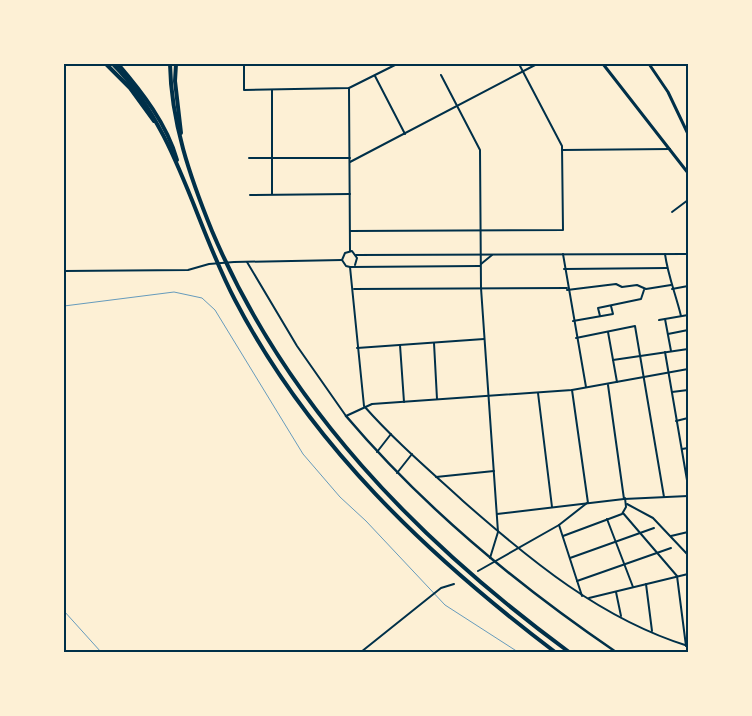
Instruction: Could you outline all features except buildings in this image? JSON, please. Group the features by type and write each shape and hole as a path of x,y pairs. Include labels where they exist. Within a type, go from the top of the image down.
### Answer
{"highway":[{"path":"106,64 130,88 164,136"},
{"path":"113,64 145,104 164,136 181,172"},
{"path":"118,64 145,97 172,144 181,172 221,272 273,366 307,415 380,500 445,563 555,652"},
{"path":"170,64 172,97 182,147 196,190 230,272 259,326 300,390 370,477 417,525 461,565 569,652"},
{"path":"176,64 176,97 182,147"}],"main road":[{"path":"603,64 688,173"},
{"path":"649,64 668,92 688,134"}],"street":[{"path":"244,64 244,90 349,88 397,64"},
{"path":"350,231 563,230 562,150 560,142 519,64"},
{"path":"350,162 537,64"},
{"path":"441,75 480,148 481,288 498,532 490,558"},
{"path":"375,76 405,134"},
{"path":"349,88 350,251"},
{"path":"272,90 272,194"},
{"path":"562,150 670,149"},
{"path":"248,158 350,158"},
{"path":"684,168 688,165"},
{"path":"250,195 350,194"},
{"path":"672,212 688,200"},
{"path":"350,251 356,255 688,254"},
{"path":"342,260 343,255 350,251"},
{"path":"342,260 346,266 350,267 481,265 495,254"},
{"path":"563,254 567,289 586,388"},
{"path":"665,254 672,289 681,316"},
{"path":"354,266 357,260 356,255"},
{"path":"64,271 188,270 209,264 257,261 342,260"},
{"path":"247,262 297,346 346,416 377,452 397,473 490,558 532,592 616,652"},
{"path":"350,267 354,289 364,406 436,477 518,550 582,596 652,632 687,646"},
{"path":"564,269 667,268"},
{"path":"354,289 567,289 616,284 622,287 637,285 644,289 671,285"},
{"path":"672,289 688,286"},
{"path":"600,316 598,308 642,299 644,289"},
{"path":"573,321 613,314 611,306"},
{"path":"659,320 688,315"},
{"path":"665,319 671,350"},
{"path":"576,338 635,326 664,497"},
{"path":"668,334 688,330"},
{"path":"608,331 617,382"},
{"path":"358,348 484,339"},
{"path":"434,343 437,400"},
{"path":"400,345 404,402"},
{"path":"613,360 688,349"},
{"path":"665,352 688,486"},
{"path":"346,416 364,406 372,404 572,390 688,369"},
{"path":"607,384 626,504 623,513"},
{"path":"572,390 588,503"},
{"path":"672,392 688,390"},
{"path":"538,393 552,507"},
{"path":"676,420 688,418"},
{"path":"377,452 391,434"},
{"path":"682,449 688,448"},
{"path":"397,473 412,454"},
{"path":"436,477 494,471"},
{"path":"497,514 625,498 688,496 688,503"},
{"path":"478,571 559,525 588,503"},
{"path":"575,504 578,510"},
{"path":"626,504 653,518 688,555"},
{"path":"563,536 623,513"},
{"path":"623,513 676,576 687,646"},
{"path":"607,519 632,587"},
{"path":"559,525 582,596"},
{"path":"570,558 654,528"},
{"path":"671,536 688,532"},
{"path":"577,581 671,548"},
{"path":"587,598 688,574"},
{"path":"361,652 442,588 454,584"},
{"path":"646,584 652,632"},
{"path":"616,591 621,616"},
{"path":"683,624 688,623"}],"waterway":[{"path":"64,306 174,292 202,298 215,310 303,454 340,497 366,521 445,605 518,652"},
{"path":"64,611 101,652"}]}
